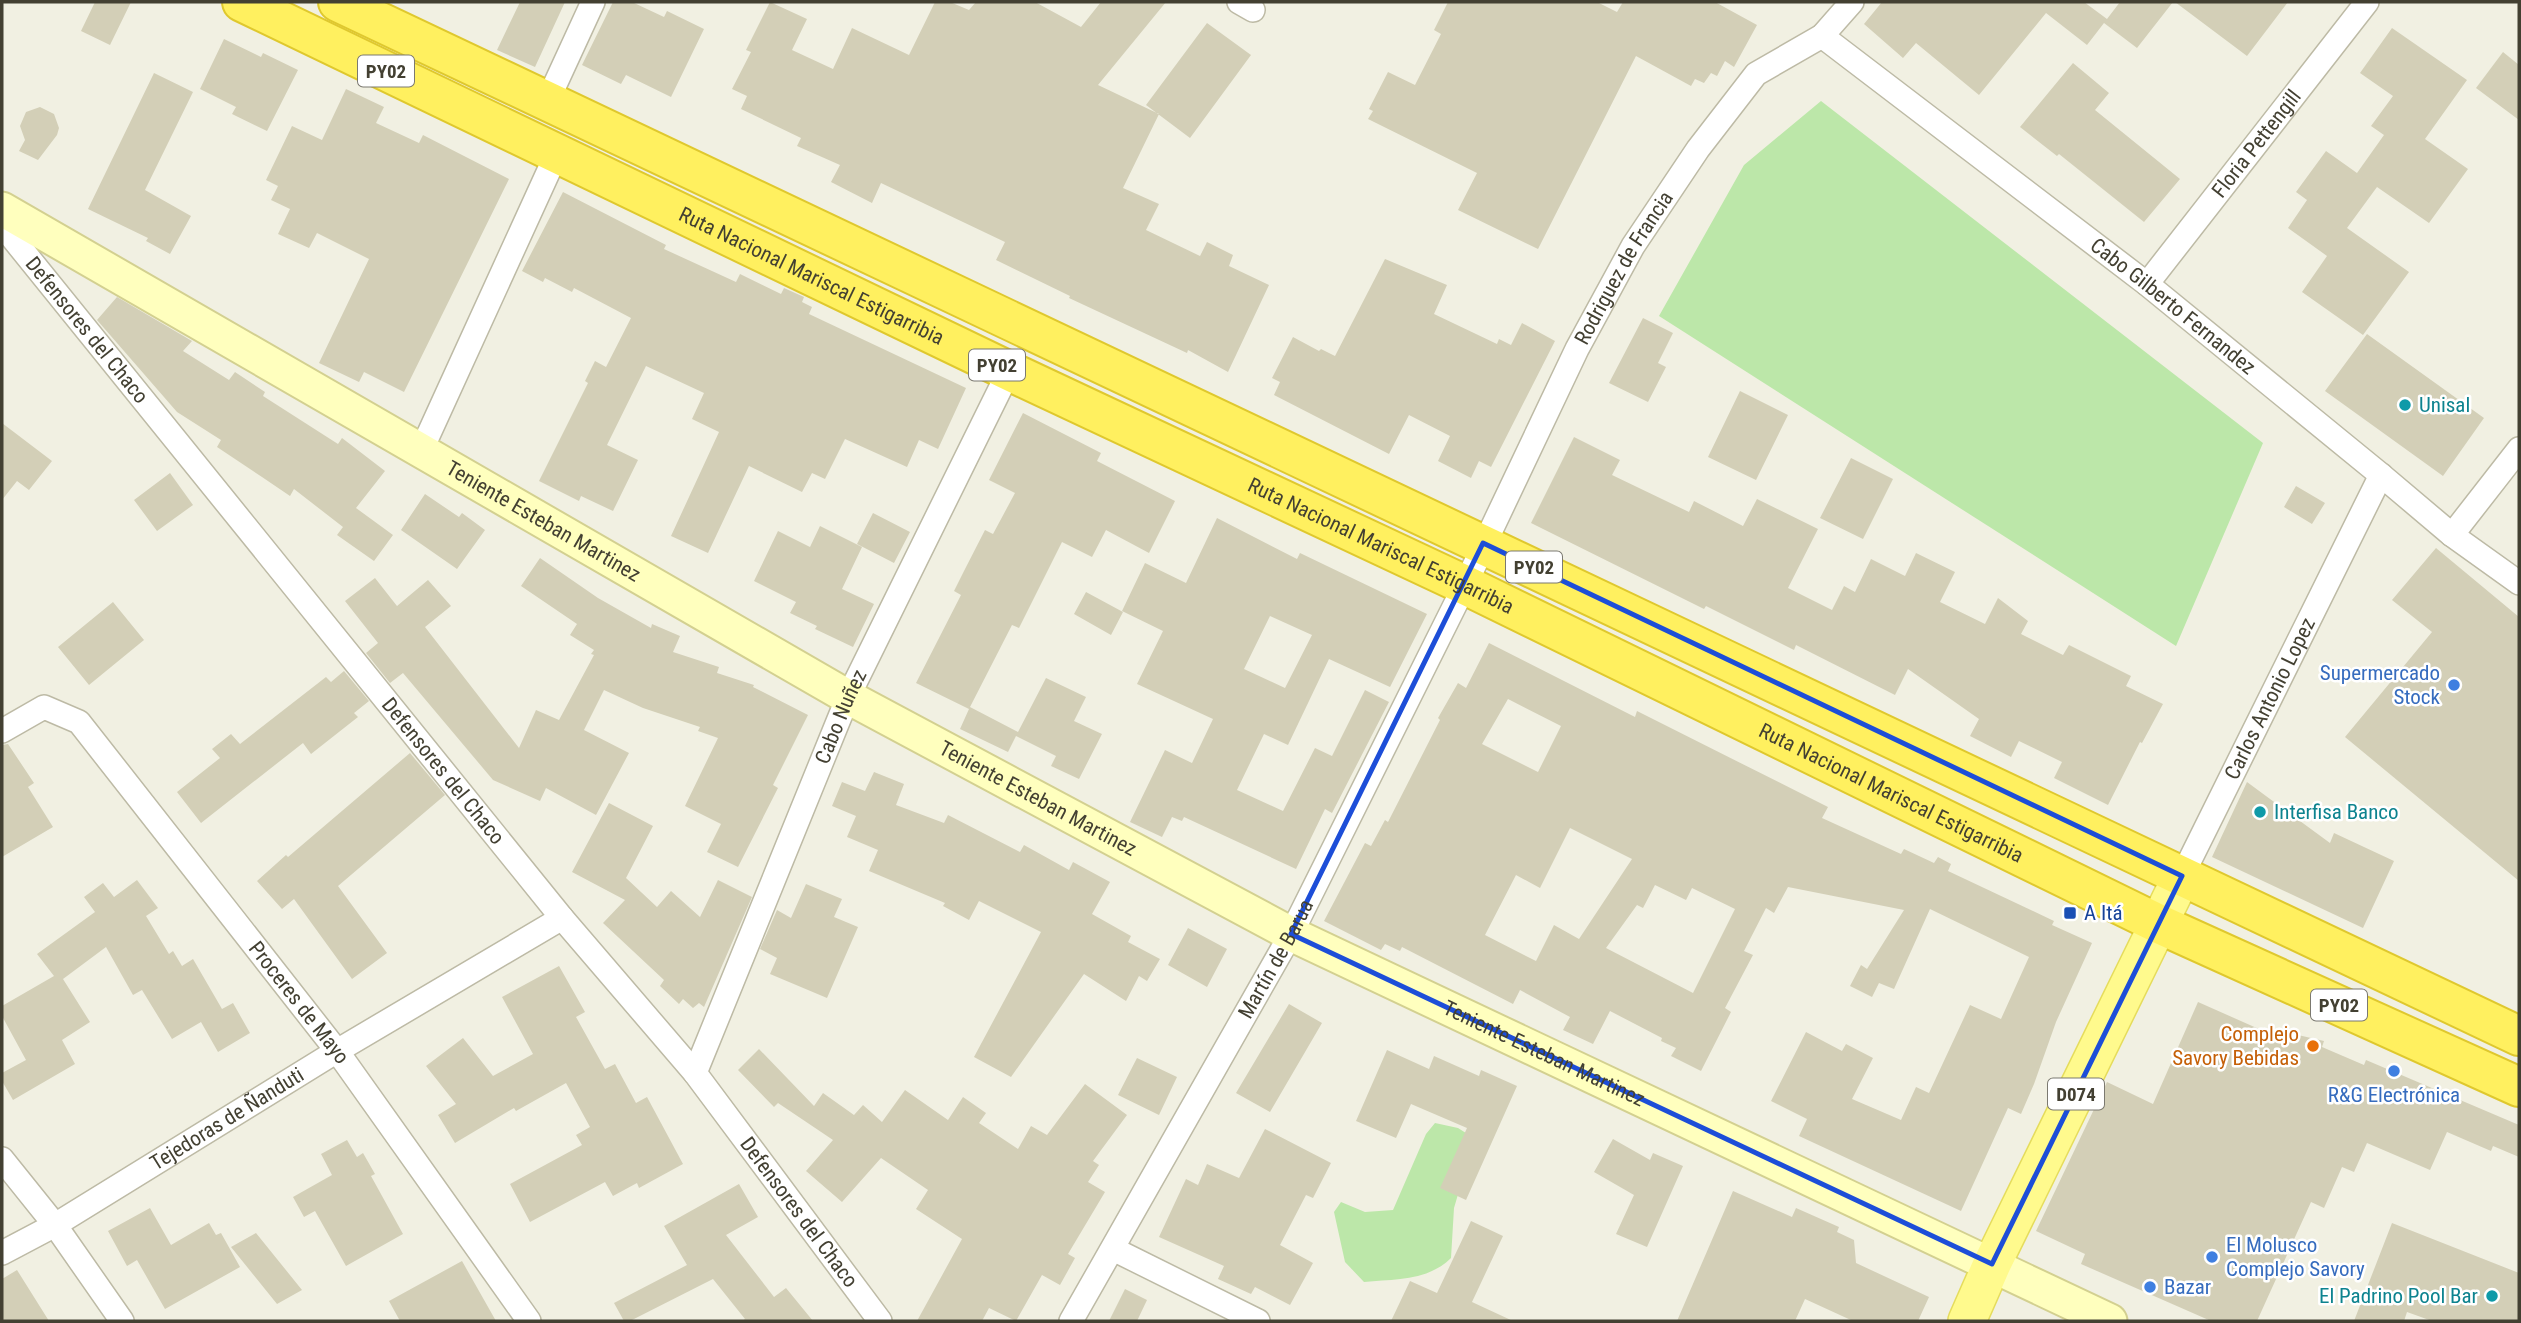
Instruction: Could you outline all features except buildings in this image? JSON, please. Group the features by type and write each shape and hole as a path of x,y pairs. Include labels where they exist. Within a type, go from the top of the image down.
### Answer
{"highway":[{"name":"Ruta Nacional Mariscal Estigarribia","path":"242,2 1009,371 1465,585 2159,924 2519,1087"},
{"name":"Ruta Nacional Mariscal Estigarribia","path":"338,2 2519,1036"}],"main road":[{"name":"Carlos Antonio Lopez","path":"2159,924 2182,876"},
{"name":"D074","path":"1967,1321 1992,1264 2159,924"}],"street":[{"path":"547,102 593,2"},
{"name":"Rodriguez de Francia","path":"1465,585 1577,349 1633,246 1698,149 1756,74 1822,36 1852,2"},
{"name":"Floria Pettengill","path":"2147,284 2367,2"},
{"name":"Cabo Gilberto Fernandez","path":"1822,36 2147,284 2452,536 2519,583"},
{"path":"421,451 557,153"},
{"name":"Teniente Esteban Martinez","path":"2,209 848,697 1291,934 2110,1321"},
{"name":"Defensores del Chaco","path":"2,225 562,918 695,1073 880,1321"},
{"name":"Cabo Nuñez","path":"695,1073 848,697 1009,371"},
{"path":"2452,536 2519,449"},
{"name":"Carlos Antonio Lopez","path":"2182,876 2381,475"},
{"name":"Martín de Barua","path":"1071,1321 1291,934 1465,585"},
{"name":"Proceres de Mayo","path":"2,731 44,707 79,722 337,1051 529,1321"},
{"name":"Tejedoras de Ñanduti","path":"2,1253 55,1225 337,1051 562,918"},
{"path":"2,1159 55,1225 122,1321"},
{"path":"1112,1249 1258,1321"}],"highlighted area":[{"path":"1483,543 2182,876 1992,1264 1291,934"}],"green space":[{"path":"1821,101 2263,443 2176,646 1659,316 1744,165"},
{"path":"1435,1123 1458,1128 1469,1135 1472,1147 1454,1208 1451,1258 1442,1266 1422,1275 1364,1282 1345,1262 1334,1212 1341,1202 1365,1212 1393,1210 1426,1134"}],"place":[{"name":"Unisal","path":"2405,405"},
{"name":"Supermercado Stock","path":"2454,685"},
{"name":"Interfisa Banco","path":"2260,812"},
{"name":"A Itá","path":"2070,913"},
{"name":"Complejo Savory Bebidas","path":"2313,1046"},
{"name":"R&G Electrónica","path":"2394,1071"},
{"name":"El Molusco Complejo Savory","path":"2212,1257"},
{"name":"Bazar","path":"2150,1287"},
{"name":"El Padrino Pool Bar","path":"2492,1296"}]}
